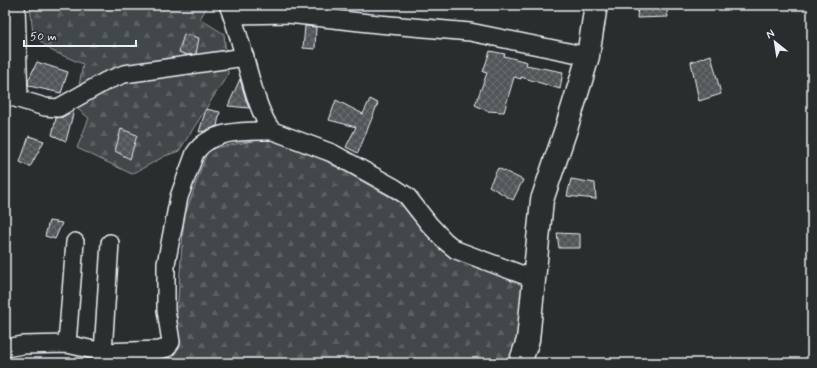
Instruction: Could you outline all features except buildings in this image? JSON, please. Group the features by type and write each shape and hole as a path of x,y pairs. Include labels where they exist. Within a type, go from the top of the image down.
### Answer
{"street":[{"path":"16,5 10,96 45,106 58,108 106,81 124,74 245,57"},
{"path":"520,363 528,340 542,200 566,129 588,56 596,5"},
{"path":"273,131 268,126 254,90 230,10 288,14 470,32 588,56"},
{"path":"5,348 23,345 67,344 103,352 159,350 166,348 171,342 166,310 166,264 178,197 195,153 199,147 211,139 240,132 273,131 332,153 396,188 407,196 440,236 456,250 534,279"},
{"path":"67,344 75,242"},
{"path":"103,352 110,243"}],"green space":[{"path":"30,5 208,5 200,19 224,34 228,74 179,151 165,156 132,174 77,148 89,118 75,107 83,64 52,51 33,35"},
{"path":"270,138 322,159 399,202 452,258 527,276 518,346 512,363 127,363 128,360 178,345 177,312 184,218 208,149"}]}
